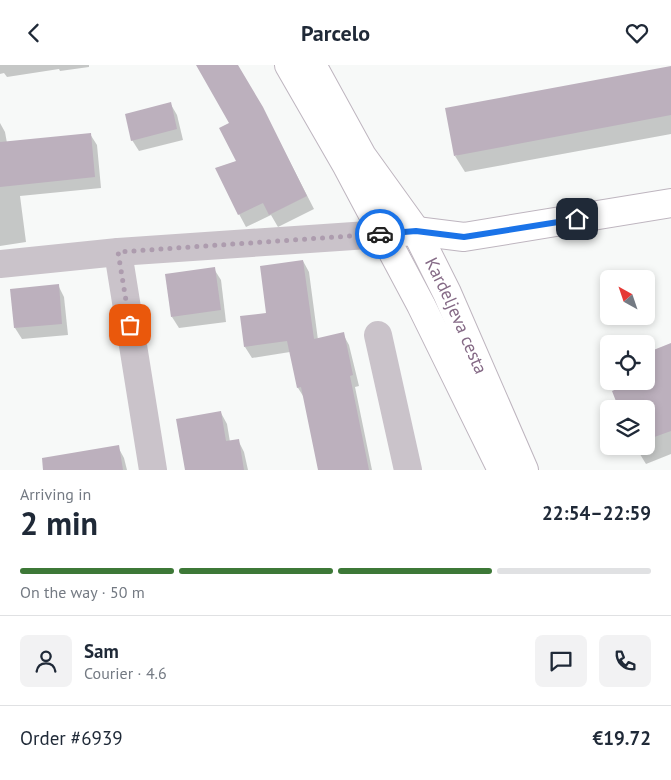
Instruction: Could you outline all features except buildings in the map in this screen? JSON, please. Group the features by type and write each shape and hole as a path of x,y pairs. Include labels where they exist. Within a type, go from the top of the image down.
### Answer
{"street":[{"name":"Kardeljeva cesta","path":"289,65 346,164 421,305 502,470"},
{"name":"Kardeljeva cesta","path":"312,65 362,156 416,231 447,293 524,470"},
{"path":"0,264 118,252 416,231 464,237 671,203"},
{"path":"118,252 153,470"},
{"path":"378,335 408,470"}],"way so far":[{"path":"130,325 118,252 380,234"}],"route":[{"path":"380,234 416,231 464,237 577,219"}]}
